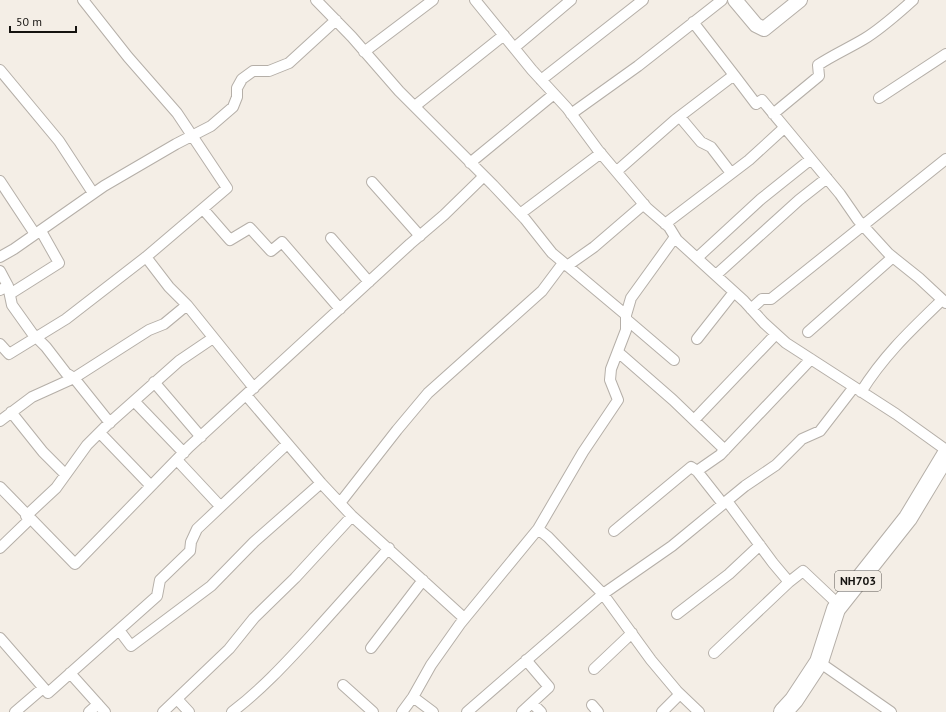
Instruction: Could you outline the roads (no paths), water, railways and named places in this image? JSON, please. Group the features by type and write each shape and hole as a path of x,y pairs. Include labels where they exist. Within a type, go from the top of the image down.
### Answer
{"highway":[{"name":"NH703","path":"783,712 794,700 819,662 836,609 908,518 946,455"}],"street":[{"path":"1,347 8,354 66,319 146,257 227,188 177,113 128,57 83,0"},
{"path":"316,0 415,106 520,214 552,254 674,360"},
{"path":"364,52 433,0"},
{"path":"475,0 541,80 572,114 601,153 644,204 665,224 675,237 776,334 946,450"},
{"path":"514,48 571,0"},
{"path":"541,80 643,0"},
{"path":"572,114 638,66 722,0"},
{"path":"735,0 756,25 764,29 800,0"},
{"path":"773,114 819,76 818,64 836,52 863,39 887,23 913,0"},
{"path":"0,257 93,193 211,126 233,107 238,97 237,88 242,80 253,71 269,71 289,63 336,20"},
{"path":"467,712 603,594 672,546 726,502 776,465 802,439 820,431 898,342 944,302 919,278 893,257 863,225 827,178 762,100 756,104 693,22"},
{"path":"415,106 504,35"},
{"path":"879,98 946,54"},
{"path":"0,70 59,141 93,193"},
{"path":"617,171 680,117 734,75"},
{"path":"470,163 554,94"},
{"path":"680,117 701,142 710,147 731,173"},
{"path":"665,224 731,173 784,128"},
{"path":"520,214 601,153"},
{"path":"697,258 761,199 811,159"},
{"path":"751,309 762,299 771,299 946,159"},
{"path":"0,487 28,518 75,564 201,437 444,215 484,176"},
{"path":"716,275 788,210 827,178"},
{"path":"0,181 60,263 6,290"},
{"path":"372,182 420,236"},
{"path":"340,503 428,393 542,291 565,264 594,247 644,204"},
{"path":"203,209 230,240 250,228 271,251 282,242 340,309"},
{"path":"402,712 413,697 431,664 464,618 538,529 583,452 618,400 610,380 626,330 626,317 631,298 675,237"},
{"path":"331,238 369,282"},
{"path":"146,257 169,287 187,305 254,388"},
{"path":"808,332 893,257"},
{"path":"0,271 12,305 36,338 46,347 66,373 74,378 110,423"},
{"path":"697,339 734,292"},
{"path":"0,421 32,397 74,378 149,330 164,324 187,305"},
{"path":"694,420 776,334"},
{"path":"0,548 56,488 87,446 110,423 179,361 213,338"},
{"path":"618,352 725,450"},
{"path":"697,471 725,450 811,359"},
{"path":"154,382 201,437"},
{"path":"246,395 321,483 352,516 390,548 464,618"},
{"path":"134,401 181,456 220,506"},
{"path":"11,412 39,446 65,474"},
{"path":"100,433 151,486"},
{"path":"0,638 48,693 157,596 160,580 190,551 191,542 196,529 287,444"},
{"path":"614,532 691,467 697,471 726,502 789,582"},
{"path":"119,630 132,646 170,619 211,586 254,542 321,483"},
{"path":"163,712 229,650 254,618 300,573 352,516"},
{"path":"538,529 553,541 603,594 651,660 680,694 699,712"},
{"path":"677,614 728,574 760,545"},
{"path":"232,712 250,698 289,660 390,548"},
{"path":"714,653 789,582 803,571 839,605"},
{"path":"371,648 423,580"},
{"path":"594,669 632,633"},
{"path":"522,712 549,687 526,660"},
{"path":"819,662 891,712"},
{"path":"70,673 105,712"},
{"path":"342,685 373,712"},
{"path":"15,712 43,688"},
{"path":"662,712 680,694"},
{"path":"413,697 433,712"},
{"path":"177,699 189,712"},
{"path":"532,702 541,712"},
{"path":"89,712 98,704"}]}
